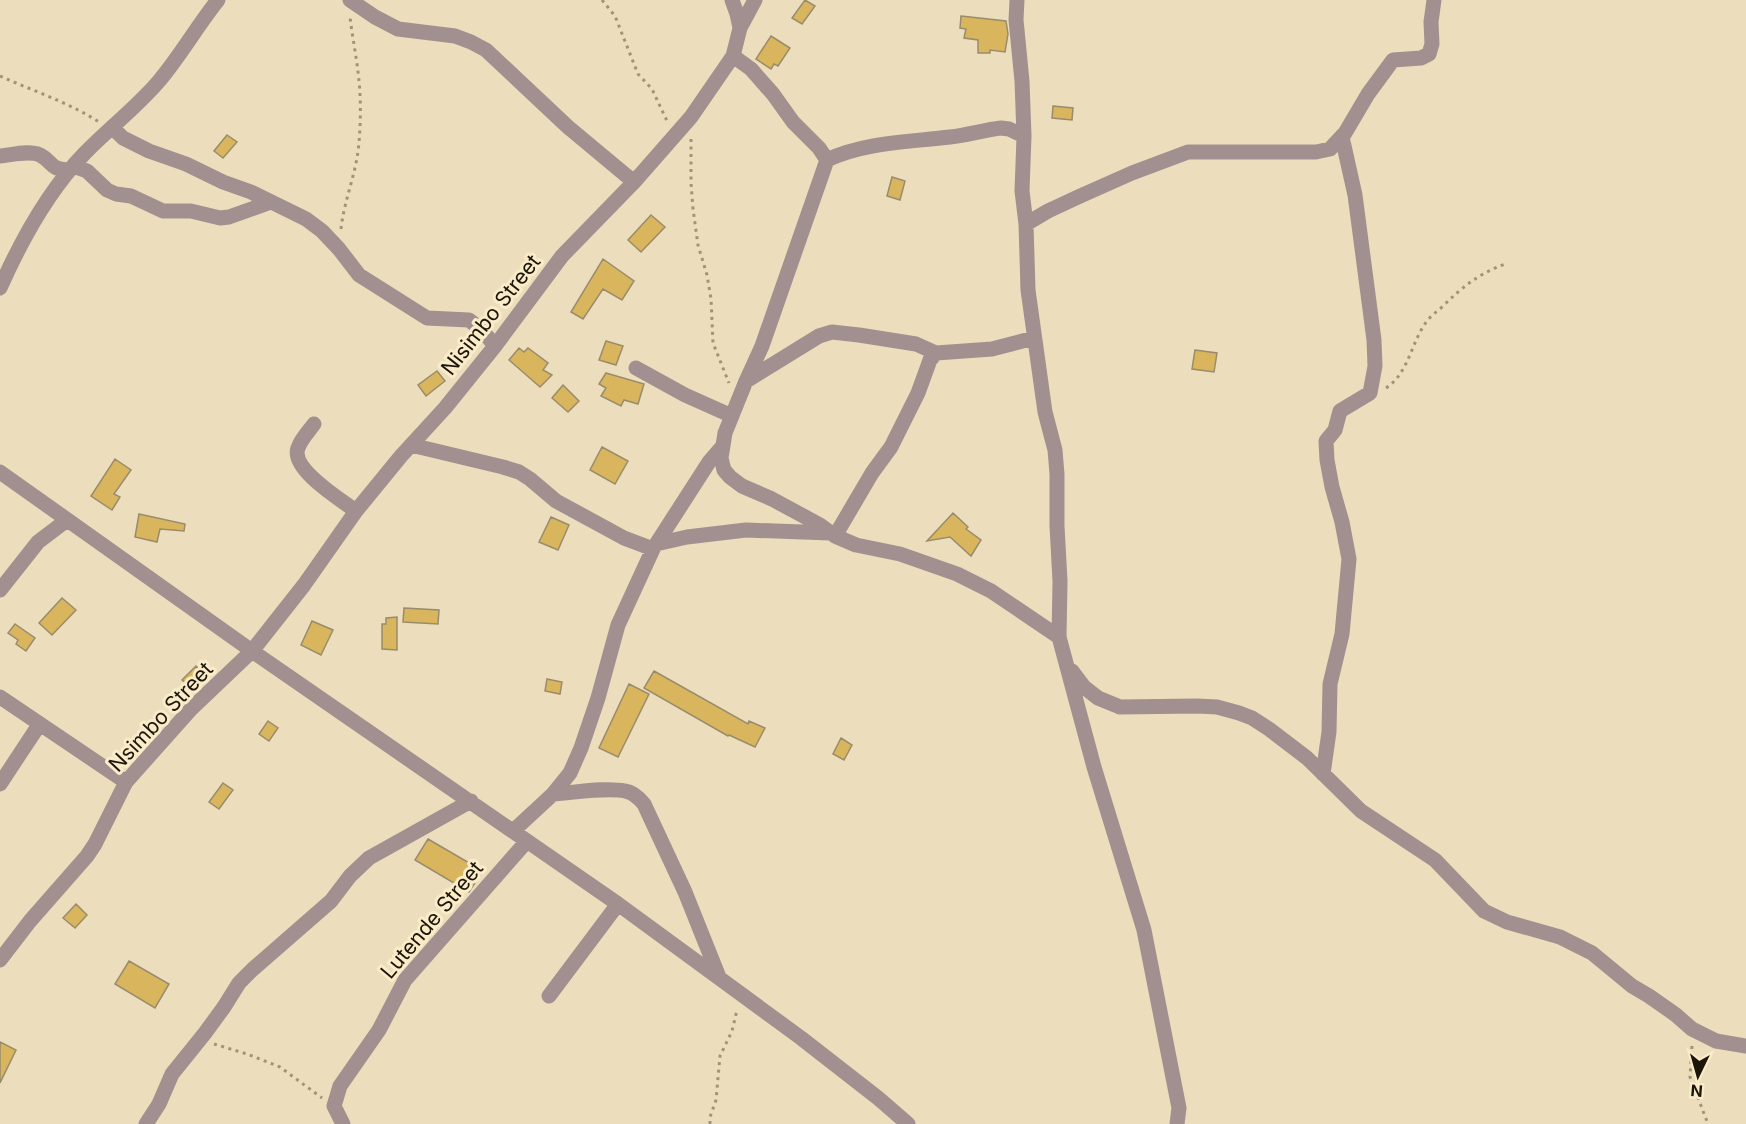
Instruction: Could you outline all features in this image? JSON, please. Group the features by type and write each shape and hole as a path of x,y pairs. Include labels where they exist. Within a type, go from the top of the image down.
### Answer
{"street":[{"path":"0,288 17,251 71,168 158,83 182,53 205,7 218,0"},
{"name":"Nisimbo Street","path":"252,651 304,585 357,511 495,346 562,256 634,182 691,117 734,56 740,28 732,0"},
{"path":"740,28 755,0"},
{"path":"1017,0 1016,20 1024,136 1022,191 1026,225 1028,290 1045,412 1055,450 1057,474 1059,637 1094,767 1144,930 1179,1108 1177,1124"},
{"path":"1026,225 1048,211 1078,197 1132,173 1188,153 1316,152 1330,149 1345,134 1368,94 1393,60 1421,58 1429,54 1432,45 1431,22 1434,0"},
{"path":"350,5 398,29 455,36 486,50 568,127 634,182"},
{"path":"734,56 751,69 827,160"},
{"path":"111,128 123,138 149,152 186,164 306,219 322,231 359,275 427,318 469,320 482,330 495,346"},
{"path":"1024,136 1001,128 867,147 843,152 827,160 762,346 725,433 721,458 724,470 742,486 772,499 832,534 856,545 900,554 957,574 991,591 1059,637"},
{"path":"1323,774 1328,741 1330,684 1342,634 1349,559 1332,486 1326,441 1335,430 1340,411 1370,393 1376,366 1355,195 1342,137"},
{"path":"0,156 37,154 54,168 87,171 107,190 131,196 163,211 191,211 220,218 230,217 271,202"},
{"path":"746,381 819,336 832,332 916,344 936,353 992,349 1034,338"},
{"path":"832,534 891,447 918,393 931,357 936,353"},
{"path":"636,368 685,395 732,416"},
{"path":"314,424 298,447 299,462 309,475 357,511"},
{"path":"411,445 519,472 565,507 624,538 654,546 687,537 746,530 832,534"},
{"path":"513,831 553,794 570,773 598,698 618,625 654,546 709,462 722,447"},
{"path":"0,472 252,651 618,904 801,1038 908,1124"},
{"path":"0,590 38,542 67,520"},
{"name":"Nsimbo Street","path":"0,960 30,921 87,856 126,782 191,709 252,651"},
{"path":"1067,665 1084,687 1098,698 1120,707 1217,708 1239,713 1269,729 1307,758 1361,812 1435,860 1484,911 1507,922 1560,937 1592,953 1632,986 1676,1015 1692,1029 1716,1041 1746,1046"},
{"path":"0,697 126,782"},
{"path":"0,784 39,725"},
{"path":"553,794 606,790 626,791 637,796 644,804 685,892 719,978"},
{"path":"146,1124 159,1104 172,1074 200,1040 239,983 253,969 331,900 350,876 369,858 471,801"},
{"name":"Lutende Street","path":"334,1106 340,1086 379,1030 405,980 527,841"},
{"path":"549,996 618,904"},
{"path":"334,1106 343,1124"}],"path":[{"path":"602,0 615,16 638,74 652,89 674,135"},
{"path":"339,249 343,210 354,174 359,145 361,115 350,5"},
{"path":"0,76 45,93 111,128"},
{"path":"691,117 692,200 698,245 711,299 713,344 738,400"},
{"path":"1370,393 1394,382 1401,373 1427,321 1456,293 1485,272 1505,264"},
{"path":"710,1124 716,1100 720,1056 732,1031 741,995"},
{"path":"1692,1029 1692,1058 1689,1077 1708,1124"},
{"path":"200,1040 280,1067 334,1106"}],"building":[{"path":"805,0 815,6 802,24 792,18"},
{"path":"961,16 1006,21 1008,34 1005,52 990,50 990,53 978,53 978,40 964,38 966,29 960,28"},
{"path":"771,36 790,48 778,66 774,64 771,69 756,59"},
{"path":"1053,106 1073,108 1072,120 1052,118"},
{"path":"227,135 237,142 223,158 214,151"},
{"path":"892,177 905,181 900,200 887,196"},
{"path":"651,215 665,227 641,252 628,240"},
{"path":"603,259 634,281 622,300 603,289 583,319 571,312"},
{"path":"606,341 623,346 616,365 599,360"},
{"path":"519,348 524,352 528,348 548,363 543,370 552,375 540,387 509,360"},
{"path":"1195,350 1217,353 1214,372 1192,369"},
{"path":"437,371 445,381 426,396 418,385"},
{"path":"606,373 644,384 638,404 624,400 621,406 601,396 606,388 599,384"},
{"path":"563,385 579,401 568,412 552,398"},
{"path":"602,447 628,461 615,484 590,470"},
{"path":"115,459 131,470 114,494 120,497 112,510 91,496"},
{"path":"953,513 968,527 966,529 981,540 971,556 950,537 927,541"},
{"path":"139,514 185,524 184,531 160,529 157,542 135,537"},
{"path":"551,517 569,525 558,550 539,542"},
{"path":"62,598 76,610 52,635 39,623"},
{"path":"404,608 439,610 438,624 403,622"},
{"path":"397,617 397,650 382,649 382,624 386,624 386,618"},
{"path":"312,621 333,630 321,655 301,645"},
{"path":"15,624 35,638 26,651 16,644 18,640 8,633"},
{"path":"196,666 206,676 192,689 182,680"},
{"path":"654,671 748,724 749,721 765,728 755,747 728,736 644,688"},
{"path":"547,679 562,682 560,694 545,691"},
{"path":"629,684 649,694 618,757 599,748"},
{"path":"268,721 278,728 269,741 259,734"},
{"path":"140,732 150,740 137,755 127,748"},
{"path":"841,738 852,745 844,760 833,754"},
{"path":"223,783 233,790 219,809 209,802"},
{"path":"428,839 483,871 469,892 415,860"},
{"path":"76,904 87,915 75,928 63,918"},
{"path":"129,961 169,984 155,1008 115,984"},
{"path":"0,1042 16,1050 0,1083"}]}
